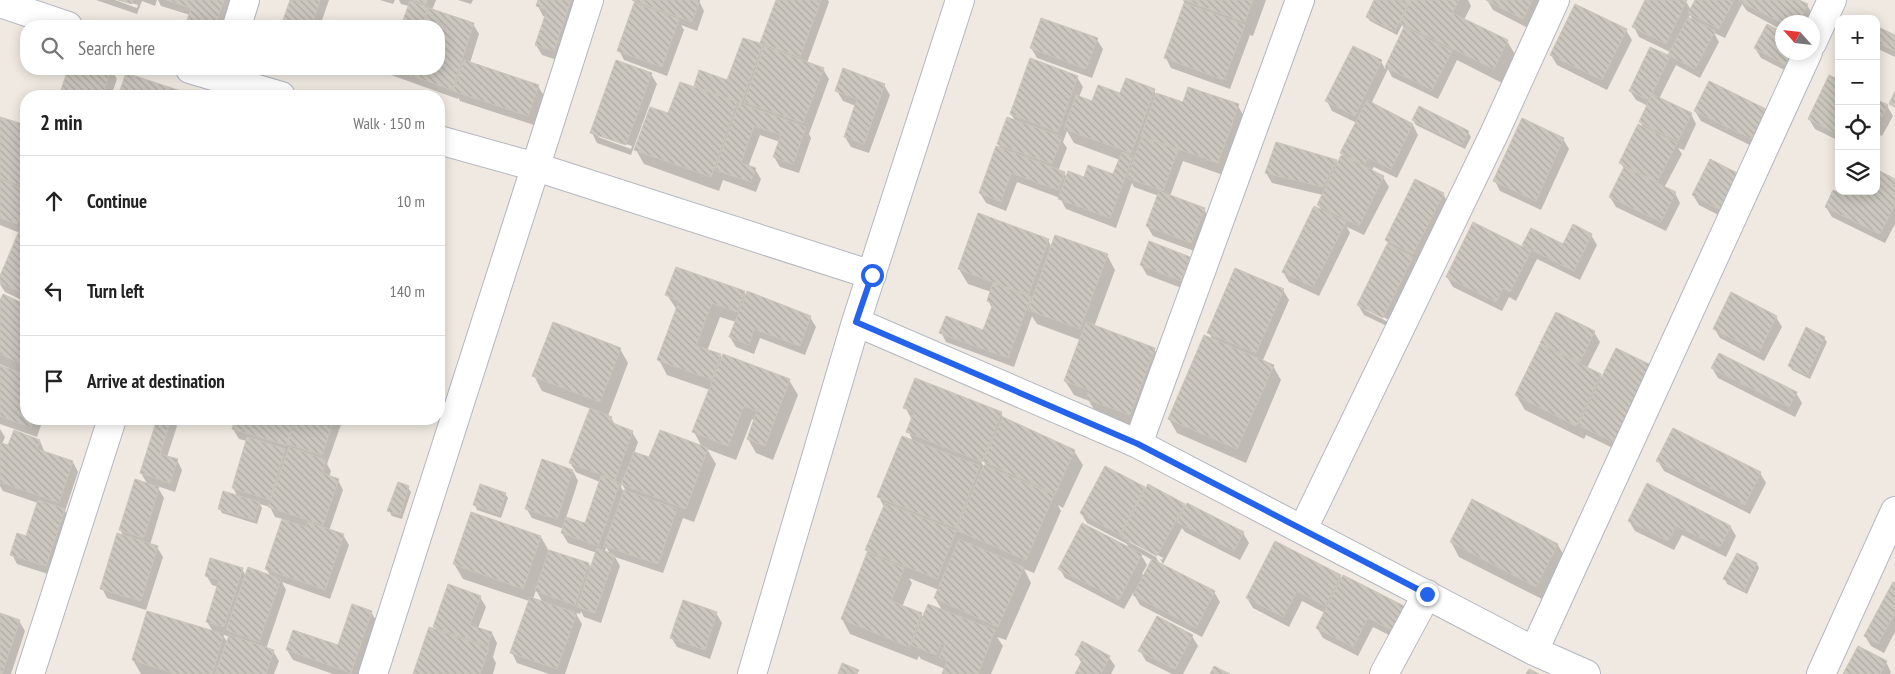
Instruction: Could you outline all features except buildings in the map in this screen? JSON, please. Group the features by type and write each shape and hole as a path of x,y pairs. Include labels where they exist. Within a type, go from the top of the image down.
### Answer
{"street":[{"path":"239,20 245,0"},
{"path":"373,674 589,0"},
{"path":"752,674 856,322 960,0"},
{"path":"1138,444 1300,0"},
{"path":"1302,529 1494,134 1555,0"},
{"path":"1820,26 1832,0"},
{"path":"0,3 50,20"},
{"path":"1534,651 1804,60"},
{"path":"204,75 219,81 256,90"},
{"path":"445,142 536,167 872,275"},
{"path":"856,322 1138,444 1534,651 1581,673"},
{"path":"30,674 110,425"},
{"path":"1821,674 1895,511"},
{"path":"1384,674 1427,594"}],"route":[{"path":"872,275 856,322 1138,444 1427,594"}]}
